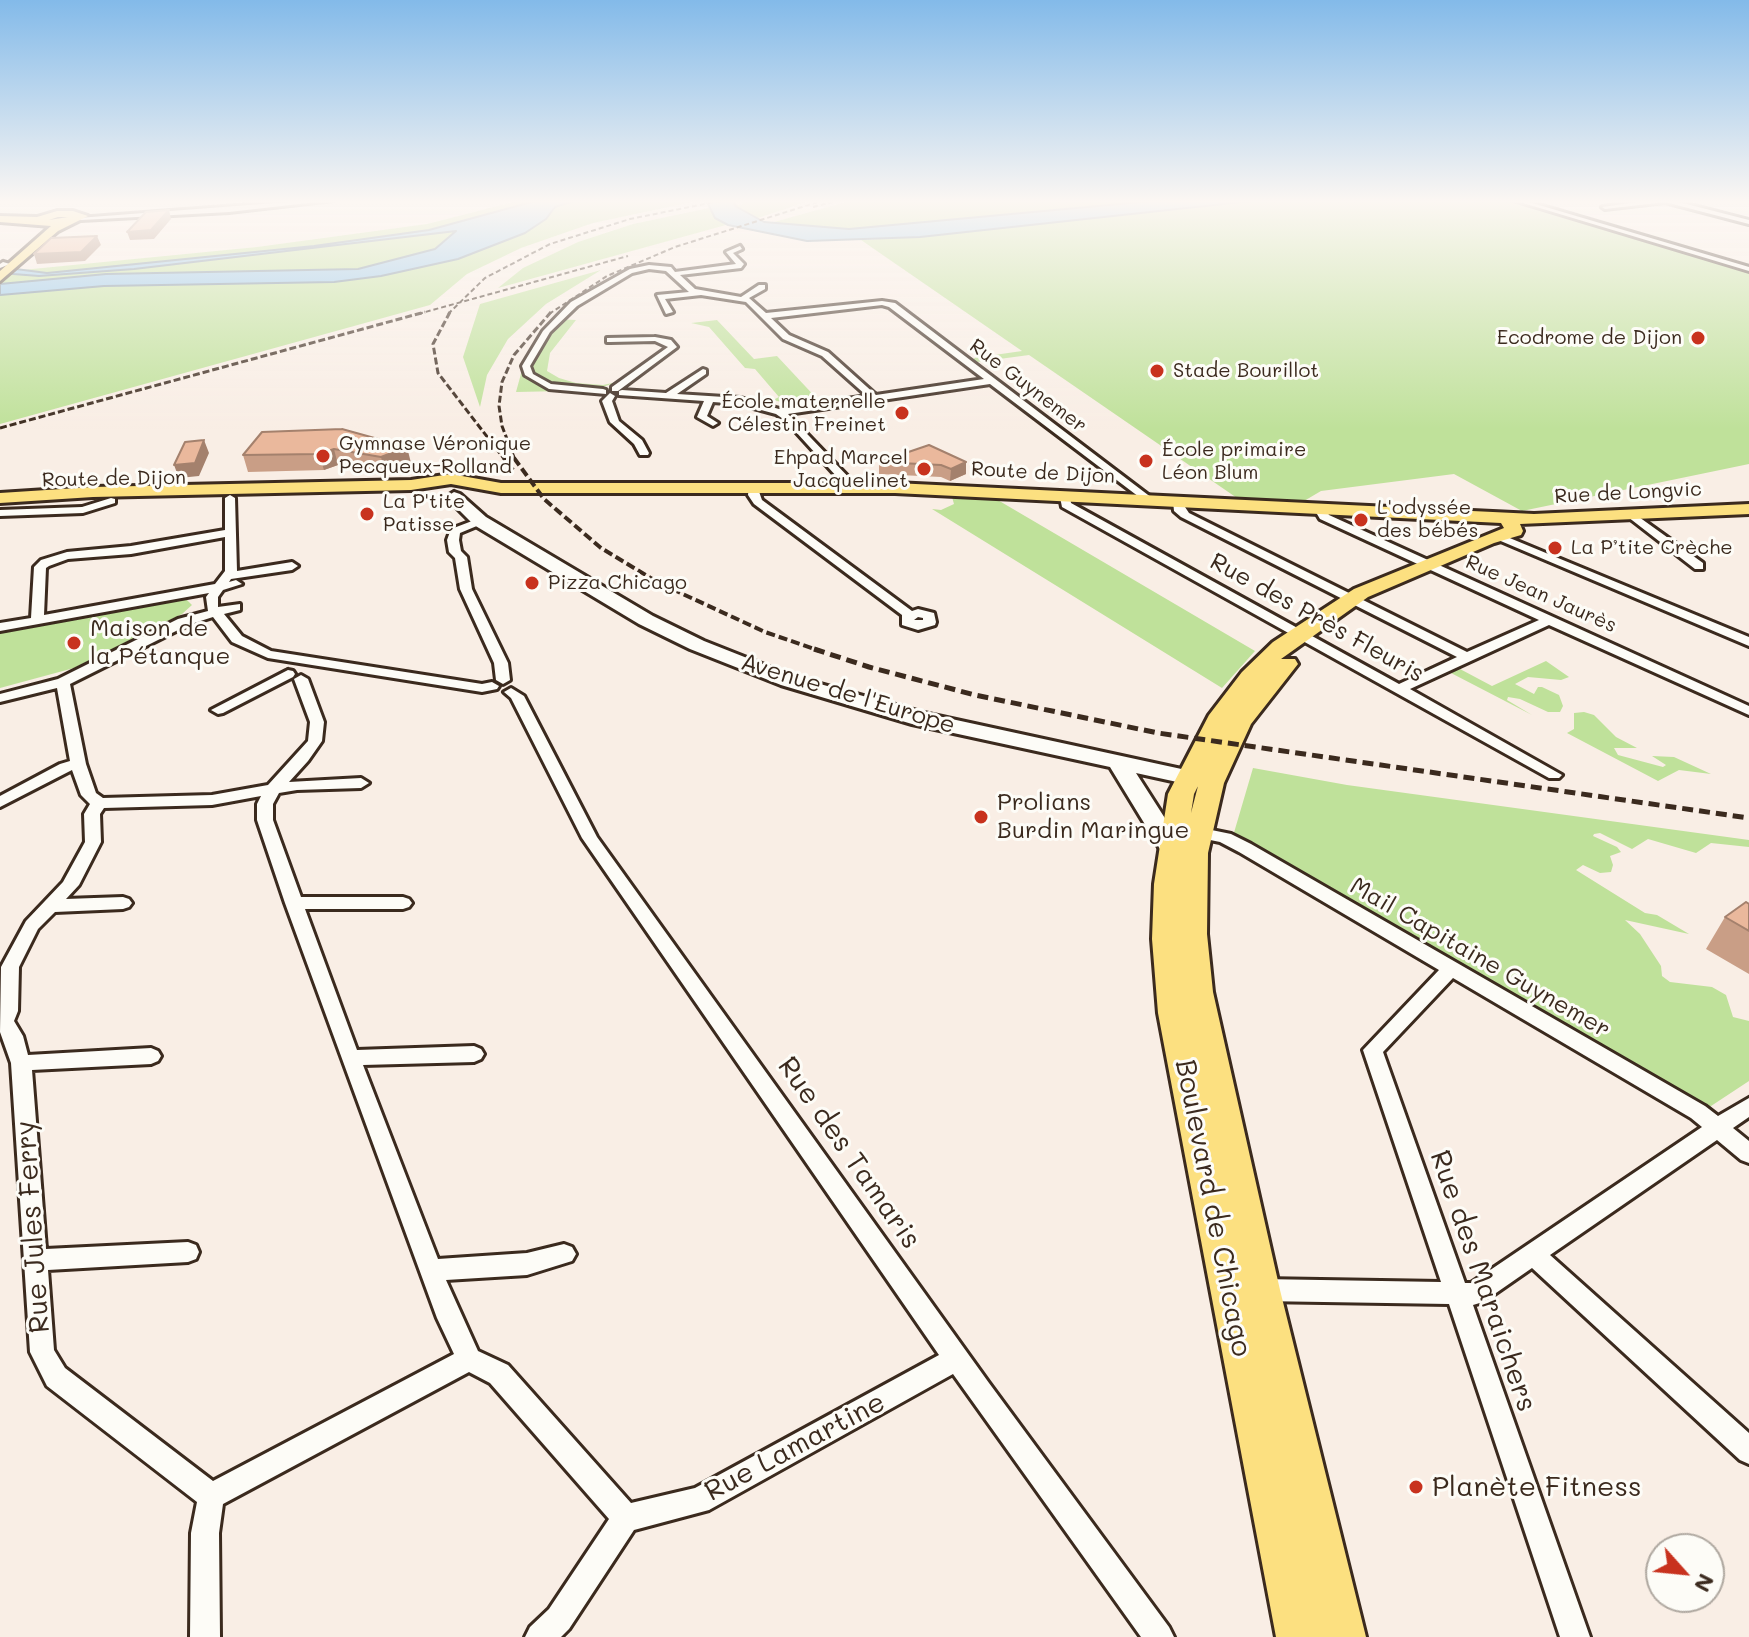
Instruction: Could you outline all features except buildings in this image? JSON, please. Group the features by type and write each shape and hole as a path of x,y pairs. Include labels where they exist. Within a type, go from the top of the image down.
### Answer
{"main road":[{"path":"0,485 93,492"},
{"name":"Route de Dijon","path":"0,500 111,501 302,494 465,498 576,489 852,487 1320,509 1512,529"},
{"name":"Route de Dijon","path":"0,500 93,492 274,488 465,498"},
{"name":"Avenue de l'Europe","path":"465,498 646,620 697,645 788,681 920,719 1199,780"},
{"name":"Rue de Longvic","path":"1512,529 1632,515 1749,509"},
{"name":"Boulevard de Chicago","path":"1300,1637 1174,1013 1167,926 1182,836 1199,780 1259,695 1306,638 1359,603 1412,587 1436,568 1512,529"},
{"path":"1119,764 1182,836"},
{"name":"Boulevard de Chicago","path":"1182,836 1192,891 1192,934 1198,992 1261,1290 1342,1637"}],"street":[{"path":"621,276 574,304 547,331 530,356 526,371 540,383 561,389 740,401 779,412 991,381"},
{"path":"676,276 699,292 748,300 786,337 825,354 873,397"},
{"path":"742,299 762,287"},
{"path":"669,312 660,297 699,292"},
{"name":"Rue Guynemer","path":"765,316 882,303 892,305 1151,501"},
{"path":"610,340 655,339 668,342 673,347 612,392 607,401 615,422 638,442 644,453"},
{"path":"669,395 703,372"},
{"path":"710,398 702,417 713,423"},
{"path":"779,412 852,487"},
{"path":"274,488 230,498 230,579 236,607 237,639 251,648 289,658 482,688 502,686"},
{"path":"753,488 758,502 910,615"},
{"name":"Route de Dijon","path":"189,490 230,498"},
{"name":"Rue des Près Fleuris","path":"1065,497 1066,505 1554,775"},
{"name":"Rue des Tamaris","path":"465,498 453,540 455,552 461,557 466,589 501,663 502,686 517,696 590,838 1159,1637"},
{"path":"0,513 83,510 111,501"},
{"path":"1177,503 1185,515 1468,658"},
{"name":"Rue Jean Jaurès","path":"1320,509 1324,517 1749,711"},
{"path":"1632,515 1699,566"},
{"path":"1512,529 1749,642"},
{"path":"37,620 40,567 45,563 67,556 131,550 229,533"},
{"path":"0,627 292,566"},
{"path":"230,579 212,597 212,607 235,633"},
{"path":"0,698 63,682 183,622 236,607"},
{"path":"1399,689 1549,620"},
{"path":"289,658 286,667 295,676 317,722 315,741 273,789 265,804 265,820 350,1058 449,1318 469,1359 499,1374 626,1518 559,1619 540,1637"},
{"path":"218,710 324,664"},
{"path":"63,682 78,764 89,795 99,803 212,800 273,789 361,783"},
{"path":"0,802 65,767 78,764"},
{"name":"Rue Jules Ferry","path":"99,803 92,814 93,842 85,863 52,906 32,925 18,948 10,967 8,1011 2,1023 13,1036 21,1063 42,1352 56,1377 211,1496"},
{"name":"Mail Capitaine Guynemer","path":"1182,836 1225,838 1245,848 1698,1112 1749,1154"},
{"path":"52,906 123,903"},
{"path":"294,903 403,903"},
{"name":"Rue des Maraichers","path":"1451,969 1373,1050 1575,1637"},
{"path":"350,1058 474,1054"},
{"path":"21,1063 151,1056"},
{"path":"1261,1290 1475,1294 1749,1106"},
{"path":"36,1260 188,1252"},
{"path":"433,1270 527,1264 564,1254"},
{"path":"1534,1255 1749,1451"},
{"name":"Rue Lamartine","path":"626,1518 699,1500 958,1358"},
{"path":"205,1637 205,1533 211,1496 469,1359"}],"green space":[{"path":"6,276 81,276 0,284"},
{"path":"378,276 464,276 430,305 0,424 0,295 104,286 334,282"},
{"path":"513,276 540,276 498,288"},
{"path":"578,276 591,276 546,304 508,339 487,375 480,407 463,357 480,304"},
{"path":"914,276 1749,276 1749,464 1522,511 1454,474 1321,491 1304,501 1237,498 1029,355 977,362 973,359 984,353 994,355 1022,351"},
{"path":"554,319 576,320 550,353 547,371 576,383 603,385 617,382 600,388 567,387 563,391 516,392 525,359"},
{"path":"717,320 754,359 777,356 820,402 794,405 773,400 779,397 755,369 745,368 709,327 691,323"},
{"path":"952,497 996,499 1255,651 1222,688 932,509 941,510 954,504"},
{"path":"172,598 186,599 192,605 182,614 74,668 0,688 0,632"},
{"path":"1546,661 1569,677 1561,680 1528,677 1515,684 1534,694 1538,687 1542,687 1559,695 1563,706 1560,712 1548,712 1508,697 1507,700 1532,715 1451,673 1460,669 1492,686"},
{"path":"1574,713 1594,715 1616,737 1637,748 1614,748 1618,755 1663,767 1666,765 1652,756 1674,757 1711,774 1679,770 1658,781 1567,733 1574,729"},
{"path":"1253,768 1347,785 1749,840 1749,847 1711,843 1696,853 1648,839 1632,849 1600,833 1594,834 1621,852 1610,856 1613,865 1611,872 1600,873 1583,865 1576,870 1645,913 1657,915 1689,934 1625,920 1640,934 1661,966 1662,976 1670,982 1712,987 1726,995 1733,1017 1749,1021 1749,1081 1708,1108 1233,836"}],"water":[{"path":"81,276 378,276 334,282 104,286 0,295 0,284"}],"railway":[{"path":"460,302 488,276"},
{"path":"460,302 554,276"},
{"path":"550,314 606,276"},
{"path":"418,314 460,302"},
{"path":"450,312 460,302"},
{"path":"0,428 425,312"},
{"path":"450,312 433,344 438,373 505,460"},
{"path":"514,459 502,426 499,406 502,382 514,355 550,314"},
{"path":"504,458 513,470"},
{"path":"514,459 544,499 601,548 659,583 765,632 818,650"},
{"path":"814,649 818,650"},
{"path":"818,650 975,695 1158,733 1749,818"}],"place":[{"name":"Ecodrome de Dijon","path":"1698,338"},
{"name":"Stade Bourillot","path":"1157,371"},
{"name":"École maternelle Célestin Freinet","path":"902,413"},
{"name":"Gymnase Véronique Pecqueux-Rolland","path":"323,456"},
{"name":"École primaire Léon Blum","path":"1146,461"},
{"name":"Ehpad Marcel Jacquelinet","path":"924,469"},
{"name":"La P'tite Patisse","path":"367,514"},
{"name":"L'odyssée des bébés","path":"1361,520"},
{"name":"La P’tite Crèche","path":"1555,548"},
{"name":"Pizza Chicago","path":"532,583"},
{"name":"Maison de la Pétanque","path":"74,643"},
{"name":"Prolians Burdin Maringue","path":"981,817"},
{"name":"Planète Fitness","path":"1416,1487"}]}
